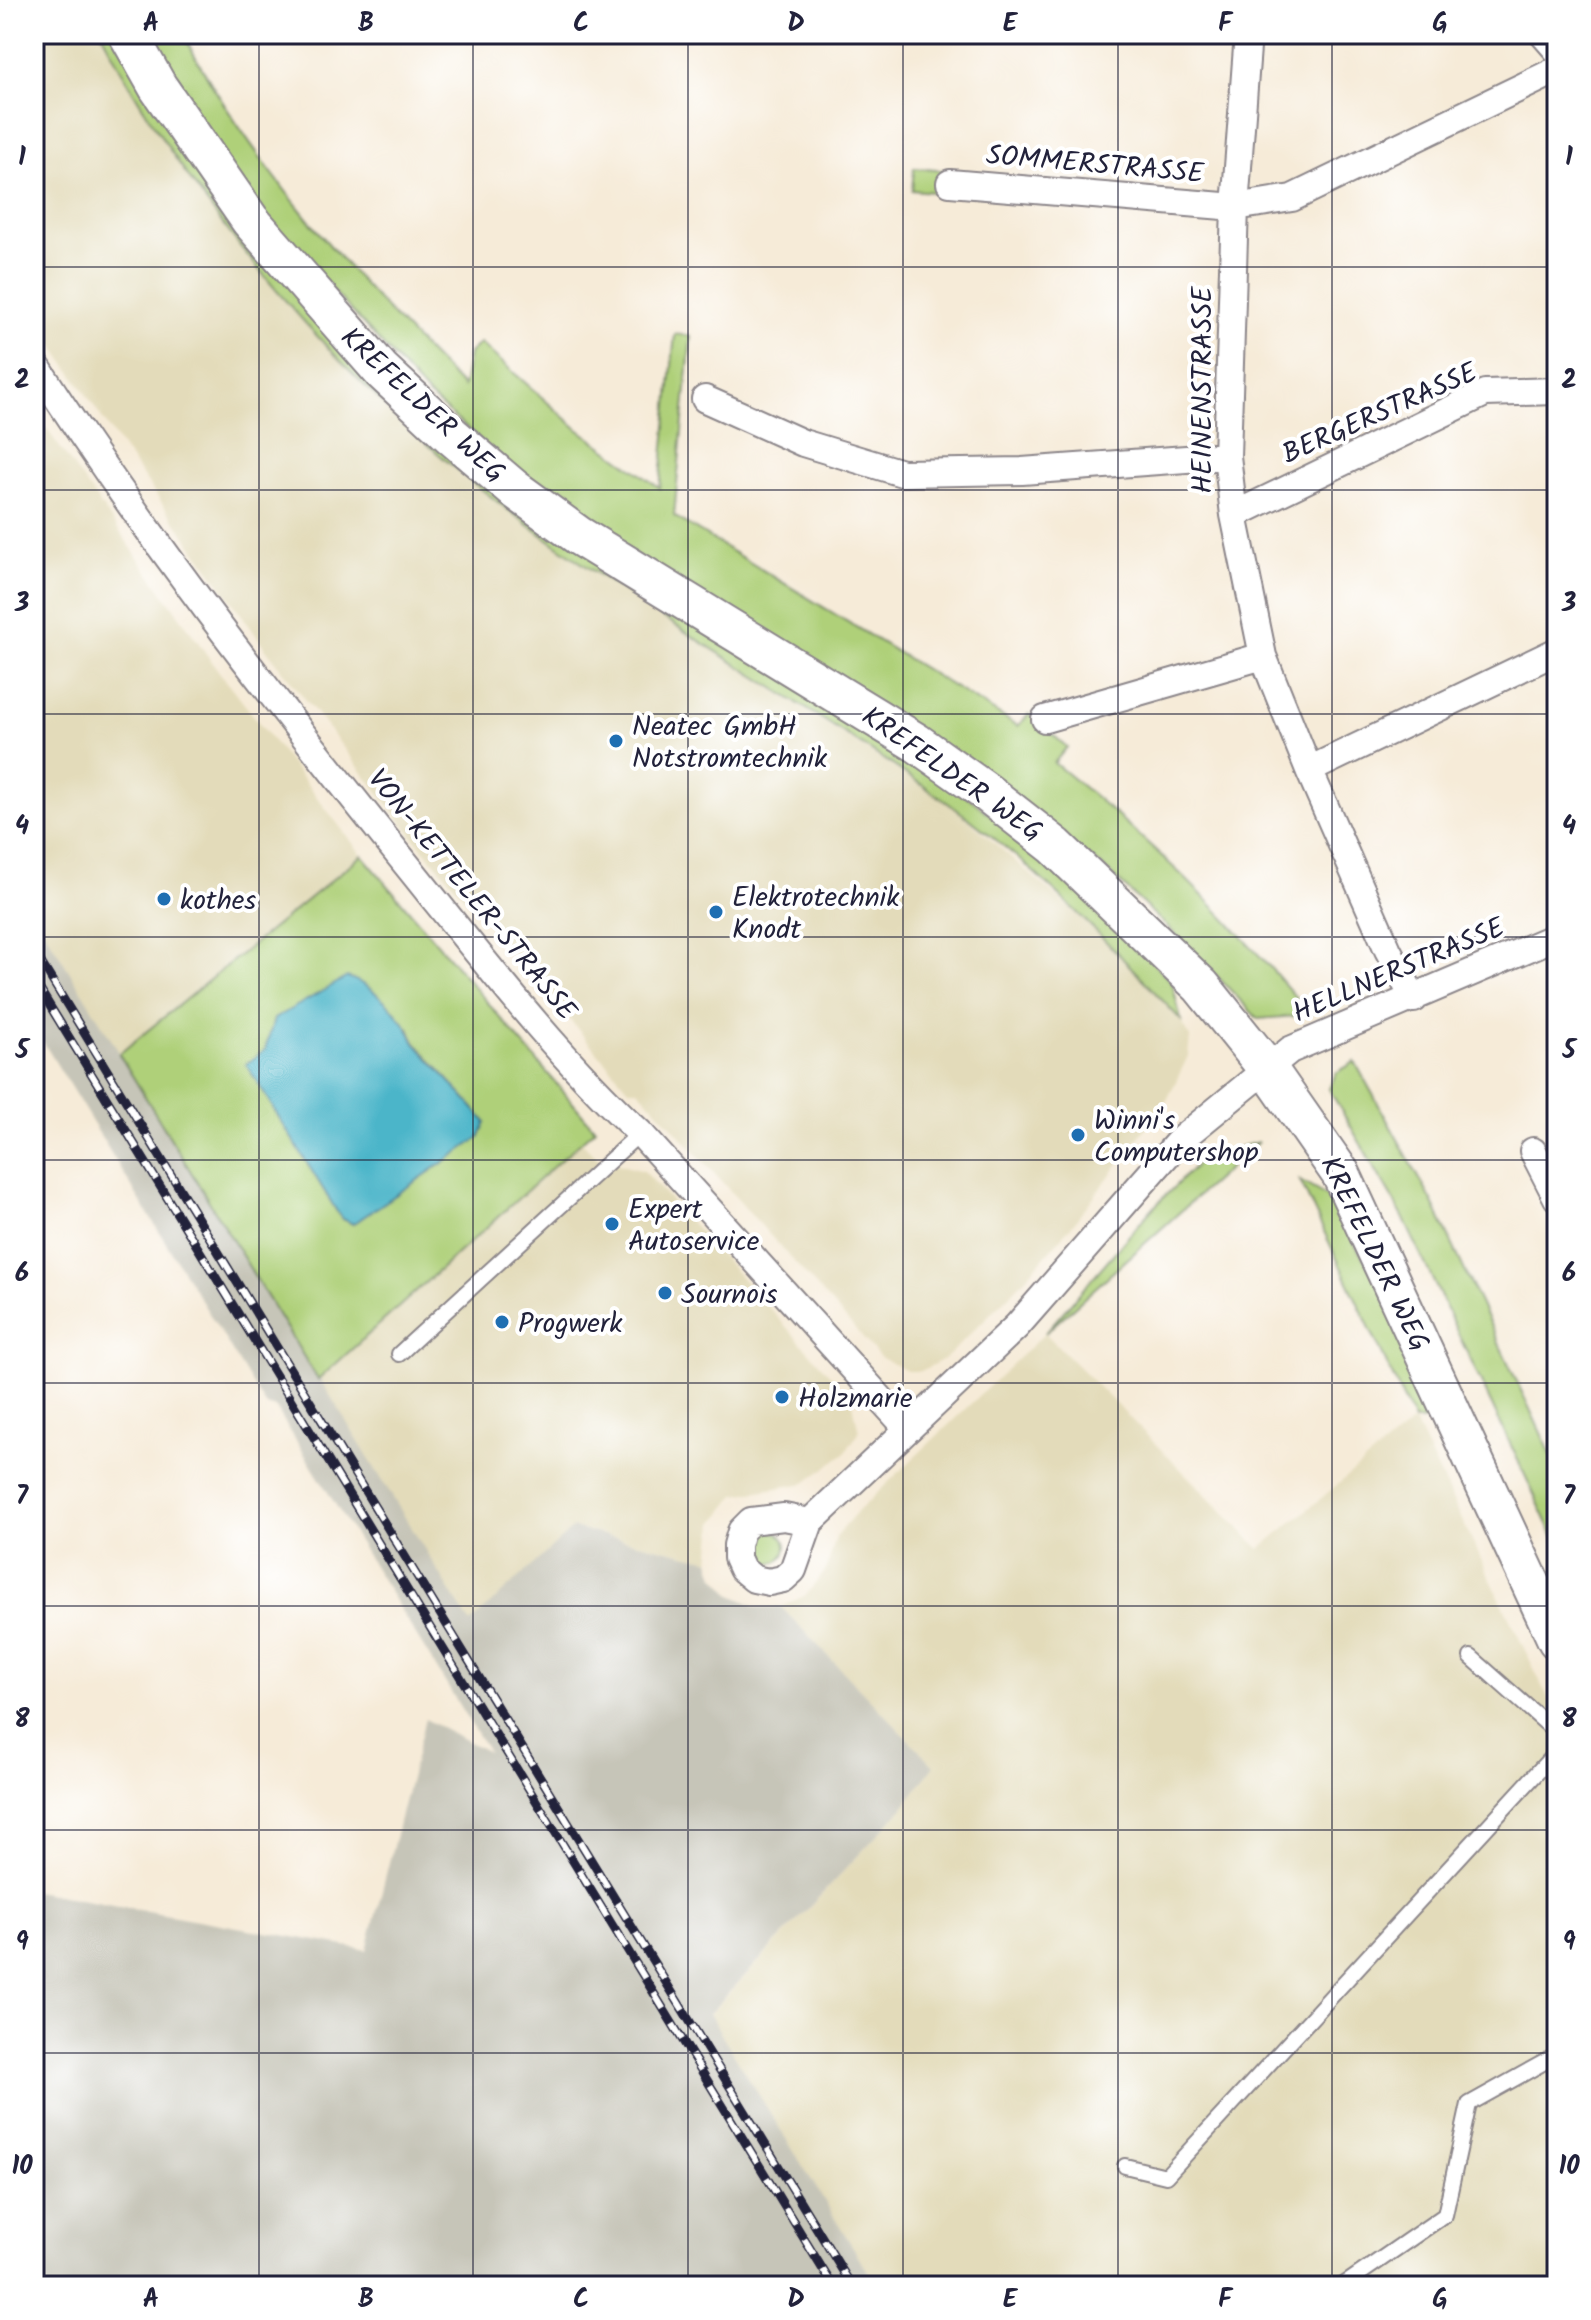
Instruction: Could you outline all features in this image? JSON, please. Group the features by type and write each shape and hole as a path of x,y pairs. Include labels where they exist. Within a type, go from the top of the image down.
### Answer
{"street":[{"name":"KREFELDER WEG","path":"128,34 158,87 250,220 381,370 452,436 513,488 579,536 904,735 998,801 1055,846 1166,948 1267,1068 1341,1174 1557,1640"},
{"name":"HEINENSTRASSE","path":"1248,34 1235,207 1227,456 1234,515 1263,656 1388,950 1414,999"},
{"path":"1543,34 1557,50"},
{"name":"SOMMERSTRASSE","path":"950,183 1235,207 1292,198 1557,70"},
{"name":"VON-KETTELER-STRASSE","path":"34,362 72,421 259,680 500,980 599,1094 640,1133 908,1429"},
{"name":"BERGERSTRASSE","path":"1234,515 1485,393 1557,391"},
{"path":"705,399 803,443 902,473 1022,471 1227,456"},
{"path":"1309,770 1557,651"},
{"path":"1045,719 1263,656"},
{"name":"HELLNERSTRASSE","path":"1267,1068 1290,1050 1557,936"},
{"path":"810,1522 1055,1287 1180,1140 1267,1068"},
{"path":"1533,1151 1557,1198"}],"lane":[{"path":"399,1354 640,1133"},
{"path":"1471,1657 1556,1735"},
{"path":"1125,2166 1166,2176 1557,1751"},
{"path":"1342,2286 1445,2215 1469,2104 1557,2055"}],"shaded area":[{"path":"34,34 102,34 172,151 246,251 305,321 500,504 680,629 951,805 1107,941 1181,1020 1190,1037 1188,1056 1167,1100 1073,1224 1023,1281 946,1358 921,1371 907,1371 880,1357 638,1089 629,1089 418,843 266,649 117,440 34,317"},
{"path":"34,411 220,673 362,855 119,1054 34,914"},
{"path":"34,914 470,1623 573,1528 710,1560 715,1576 732,1595 758,1607 781,1607 934,1766 901,1810 709,2014 877,2286 34,2286 34,1891 367,1950 425,1719 488,1752 276,1408 265,1405 34,1027"},
{"path":"581,1141 598,1159 644,1171 852,1399 859,1432 845,1453 805,1483 736,1495 714,1523 710,1560 574,1528 470,1624 318,1380"},
{"path":"1045,1333 1260,1549 1414,1421 1557,1716 1557,2286 877,2286 709,2015 901,1810 934,1766 781,1607 806,1595 826,1570 836,1537 853,1516"}],"green space":[{"path":"102,34 111,34 395,405 962,792 1072,881 1172,982 1181,1020 1041,878 980,827 893,765 557,546 445,459 387,407 277,291 227,229 138,100"},
{"path":"144,34 183,34 241,130 274,176 384,307 463,387 469,353 480,343 578,429 660,488 675,334 691,336 674,516 1018,726 1029,714 1067,747 1054,763 1189,882 1251,946 1310,1015 1258,1019 1190,948 1100,864 678,585 514,469 427,394 253,203"},
{"path":"914,168 946,171 944,193 912,190"},
{"path":"362,855 595,1129 318,1380 119,1054","holes":["409,1028 415,1042 486,1122 353,1224 341,1218 247,1063 265,1050"]},
{"path":"1355,1062 1433,1203 1557,1467 1557,1543 1403,1217 1329,1089 1336,1073"},
{"path":"1258,1142 1045,1333 1152,1209 1204,1157"},
{"path":"1300,1181 1326,1196 1373,1274 1416,1363 1428,1420 1414,1421"},
{"path":"770,1531 781,1536 786,1547 781,1558 770,1563 759,1558 754,1547 759,1536"}],"water":[{"path":"347,977 368,987 387,1003 404,1023 415,1043 486,1122 479,1138 353,1224 341,1218 246,1064 265,1050 274,1019"}],"railway":[{"path":"34,951 852,2286"},
{"path":"34,980 833,2286"}],"place":[{"name":"Neatec GmbH Notstromtechnik","path":"616,741"},
{"name":"kothes","path":"164,899"},
{"name":"Elektrotechnik Knodt","path":"716,912"},
{"name":"Winni's Computershop","path":"1078,1135"},
{"name":"Expert Autoservice","path":"612,1224"},
{"name":"Sournois","path":"665,1293"},
{"name":"Progwerk","path":"502,1322"},
{"name":"Holzmarie","path":"782,1397"}]}
